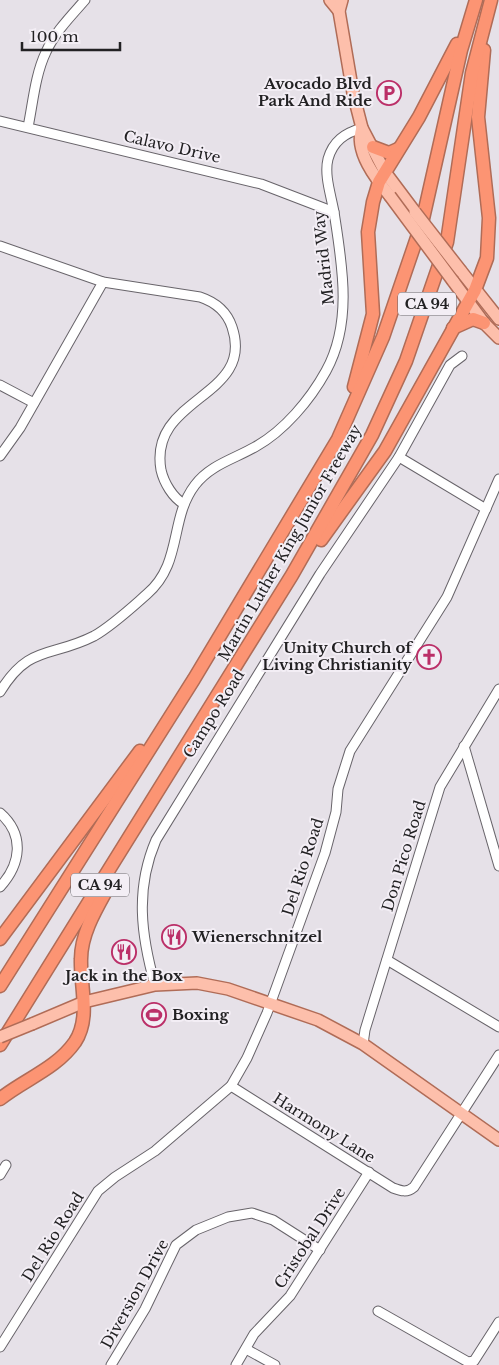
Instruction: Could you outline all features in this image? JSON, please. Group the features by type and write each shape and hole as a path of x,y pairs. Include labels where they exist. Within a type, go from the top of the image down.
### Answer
{"highway":[{"name":"CA 94","path":"466,27 476,0"},
{"path":"292,575 374,468 424,384 475,290 487,258 489,218 478,117 490,4"},
{"name":"Martin Luther King Junior Freeway","path":"0,1045 292,575 372,435 406,361 447,242 472,73 490,4"},
{"path":"338,439 361,366 373,314 368,232 373,202 382,177 419,117 466,27"},
{"name":"Martin Luther King Junior Freeway","path":"0,986 194,679 338,439 383,337 420,231 466,27"},
{"path":"372,147 388,153 398,150"},
{"path":"453,328 473,319 484,323"},
{"path":"0,939 194,679"},
{"path":"0,1099 11,1090 41,1074 66,1052 80,1030 84,1002 80,958 88,926 200,725"}],"main road":[{"path":"330,0 341,5 352,94 362,128 372,147 382,177"},
{"path":"362,128 359,145 468,302 484,323 499,338"},
{"path":"394,193 434,236 499,319"},
{"path":"0,1036 84,1002 155,984 197,983 271,1002 318,1020 363,1044 499,1140"}],"street":[{"path":"28,127 39,71 46,52 59,30 85,0"},
{"name":"Calavo Drive","path":"0,121 261,184 334,212"},
{"name":"Madrid Way","path":"0,692 10,675 23,663 32,657 95,635 153,588 164,574 172,557 184,504 190,491 205,474 257,447 293,416 309,398 328,368 337,343 343,306 340,253 327,170 330,154 343,136 362,128"},
{"path":"0,246 102,282 205,299 223,311 232,325 234,351 226,375 216,386 174,420 162,441 160,460 162,476 178,501 184,504"},
{"path":"0,456 34,404 102,282"},
{"name":"Campo Road","path":"155,984 150,967 141,905 142,887 156,840 320,574 400,457 450,365 462,356"},
{"path":"0,385 34,404"},
{"path":"400,457 486,509"},
{"name":"Del Rio Road","path":"0,1347 98,1192 115,1177 155,1151 231,1086 248,1058 271,1002 325,853 336,812 338,789 350,752 447,597 499,479"},
{"name":"Don Pico Road","path":"363,1044 365,1030 440,787 499,689"},
{"path":"464,746 499,866"},
{"path":"0,813 13,829 18,850 13,870 0,887"},
{"path":"387,960 499,1027"},
{"path":"462,1114 499,1054"},
{"name":"Harmony Lane","path":"231,1086 402,1192 409,1191 414,1187 462,1114"},
{"path":"0,1175 6,1165"},
{"name":"Cristobal Drive","path":"236,1365 254,1334 290,1296 369,1172"},
{"name":"Diversion Drive","path":"111,1365 145,1309 176,1246 196,1230 228,1217 252,1213 273,1220 320,1250"},
{"path":"378,1311 468,1362 474,1361 499,1322"},
{"path":"246,1349 275,1365"}],"place":[{"name":"Avocado Blvd Park And Ride","path":"389,93"},
{"name":"Unity Church of Living Christianity","path":"429,657"},
{"name":"Wienerschnitzel","path":"174,937"},
{"name":"Jack in the Box","path":"124,952"},
{"name":"Boxing","path":"154,1015"}]}
